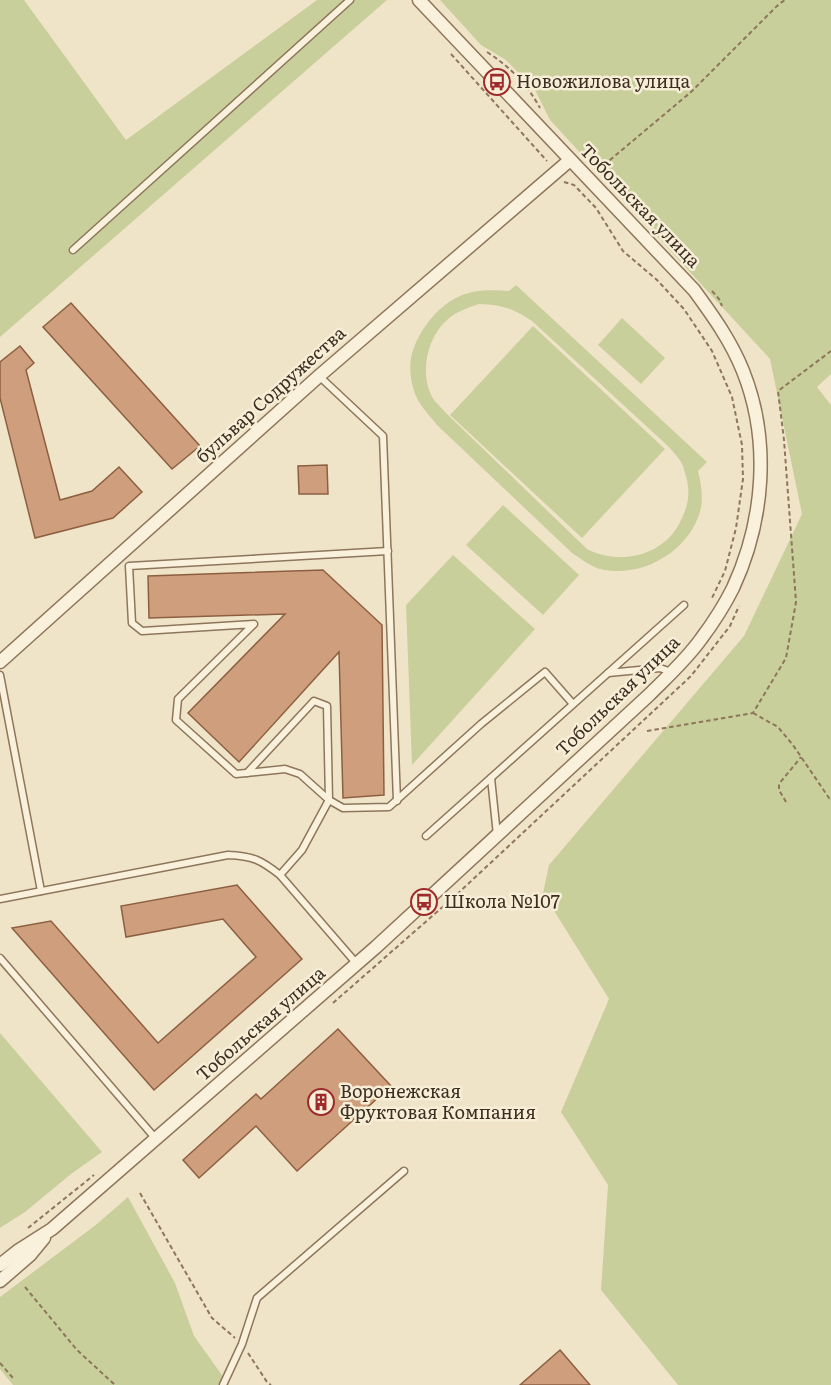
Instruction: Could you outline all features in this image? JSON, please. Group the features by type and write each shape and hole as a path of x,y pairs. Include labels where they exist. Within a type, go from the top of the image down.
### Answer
{"street":[{"name":"Тобольская улица","path":"0,1265 19,1250 52,1230 357,964 672,672 701,640 711,625 732,591 741,568 757,515 760,492 760,447 753,400 728,340 694,290 419,0"},
{"name":"бульвар Содружества","path":"0,662 319,376 570,160"},
{"path":"0,1281 30,1255 52,1230"}],"lane":[{"path":"73,250 350,0"},
{"path":"319,376 383,436 397,801"},
{"path":"388,551 129,566 132,623 142,631 254,624 178,699 176,720 236,774 285,769 300,774 329,800 343,808 389,807 481,724 544,672 573,705"},
{"path":"426,836 684,605"},
{"path":"608,673 660,668 672,672"},
{"path":"0,675 41,891"},
{"path":"246,773 314,701 327,706 329,800 302,850 280,875"},
{"path":"491,778 497,836"},
{"path":"0,899 228,855 247,856 267,865 280,875 357,964"},
{"path":"0,958 156,1140"},
{"path":"223,1385 242,1344 257,1298 404,1171"}],"path":[{"path":"604,165 691,92 778,4 785,0"},
{"path":"487,52 505,64 531,92 542,112"},
{"path":"451,54 547,161"},
{"path":"564,182 574,185 597,208 623,251 657,280 684,309 712,351 732,398 742,445 743,479 736,528 725,571 708,605"},
{"path":"711,290 724,309"},
{"path":"753,713 786,658 796,602 784,440 778,391 831,351"},
{"path":"331,1005 454,897 691,676 730,626 739,606"},
{"path":"647,731 753,713 778,727 831,801"},
{"path":"786,802 779,790 779,784 801,757"},
{"path":"28,1228 92,1175"},
{"path":"140,1193 212,1318 242,1344 271,1385"},
{"path":"25,1287 77,1350 116,1385"},
{"path":"0,1363 13,1378"}],"green space":[{"path":"0,0 24,0 126,140 317,0 387,0 0,337"},
{"path":"440,0 831,0 831,374 817,387 831,405 831,1385 678,1385 601,1290 608,1185 561,1112 609,999 543,893 549,865 744,636 802,514 770,359 550,120 535,90 506,60 481,45"},
{"path":"516,285 707,462 698,471 702,499 696,523 676,549 662,558 632,570 616,571 600,569 582,560 438,426 418,400 412,383 410,362 417,340 428,322 442,307 464,294 509,291","holes":["479,304 501,306 532,321 669,447 678,458 687,480 688,500 681,520 664,542 653,549 627,557 613,557 587,549 434,400 429,391 426,370 429,348 446,321 453,315"]},
{"path":"622,318 665,358 641,384 598,345"},
{"path":"533,326 665,449 582,538 450,415"},
{"path":"503,505 579,575 543,615 466,545"},
{"path":"453,555 535,629 412,765 406,605"},
{"path":"0,1033 102,1152 25,1212 0,1228"},
{"path":"128,1197 175,1283 194,1336 229,1385 13,1385 0,1369 0,1297 97,1224"}],"building":[{"path":"71,303 200,446 172,469 43,327"},
{"path":"20,346 34,363 26,370 60,500 92,491 119,467 142,492 113,518 35,538 0,398 0,362"},
{"path":"327,465 328,494 299,494 298,466"},
{"path":"323,570 382,625 384,795 343,798 339,652 239,762 188,713 285,614 149,618 148,576"},
{"path":"237,885 302,959 154,1090 12,928 51,921 158,1043 256,957 223,919 126,937 121,906"},
{"name":"Воронежская Фруктовая Компания","path":"338,1029 391,1086 297,1171 256,1126 199,1178 183,1160 256,1094 261,1099"},
{"path":"560,1350 590,1385 520,1385"}],"place":[{"name":"Новожилова улица","path":"497,82"},
{"name":"Школа №107","path":"424,902"},
{"name":"Воронежская Фруктовая Компания","path":"321,1102"}]}
